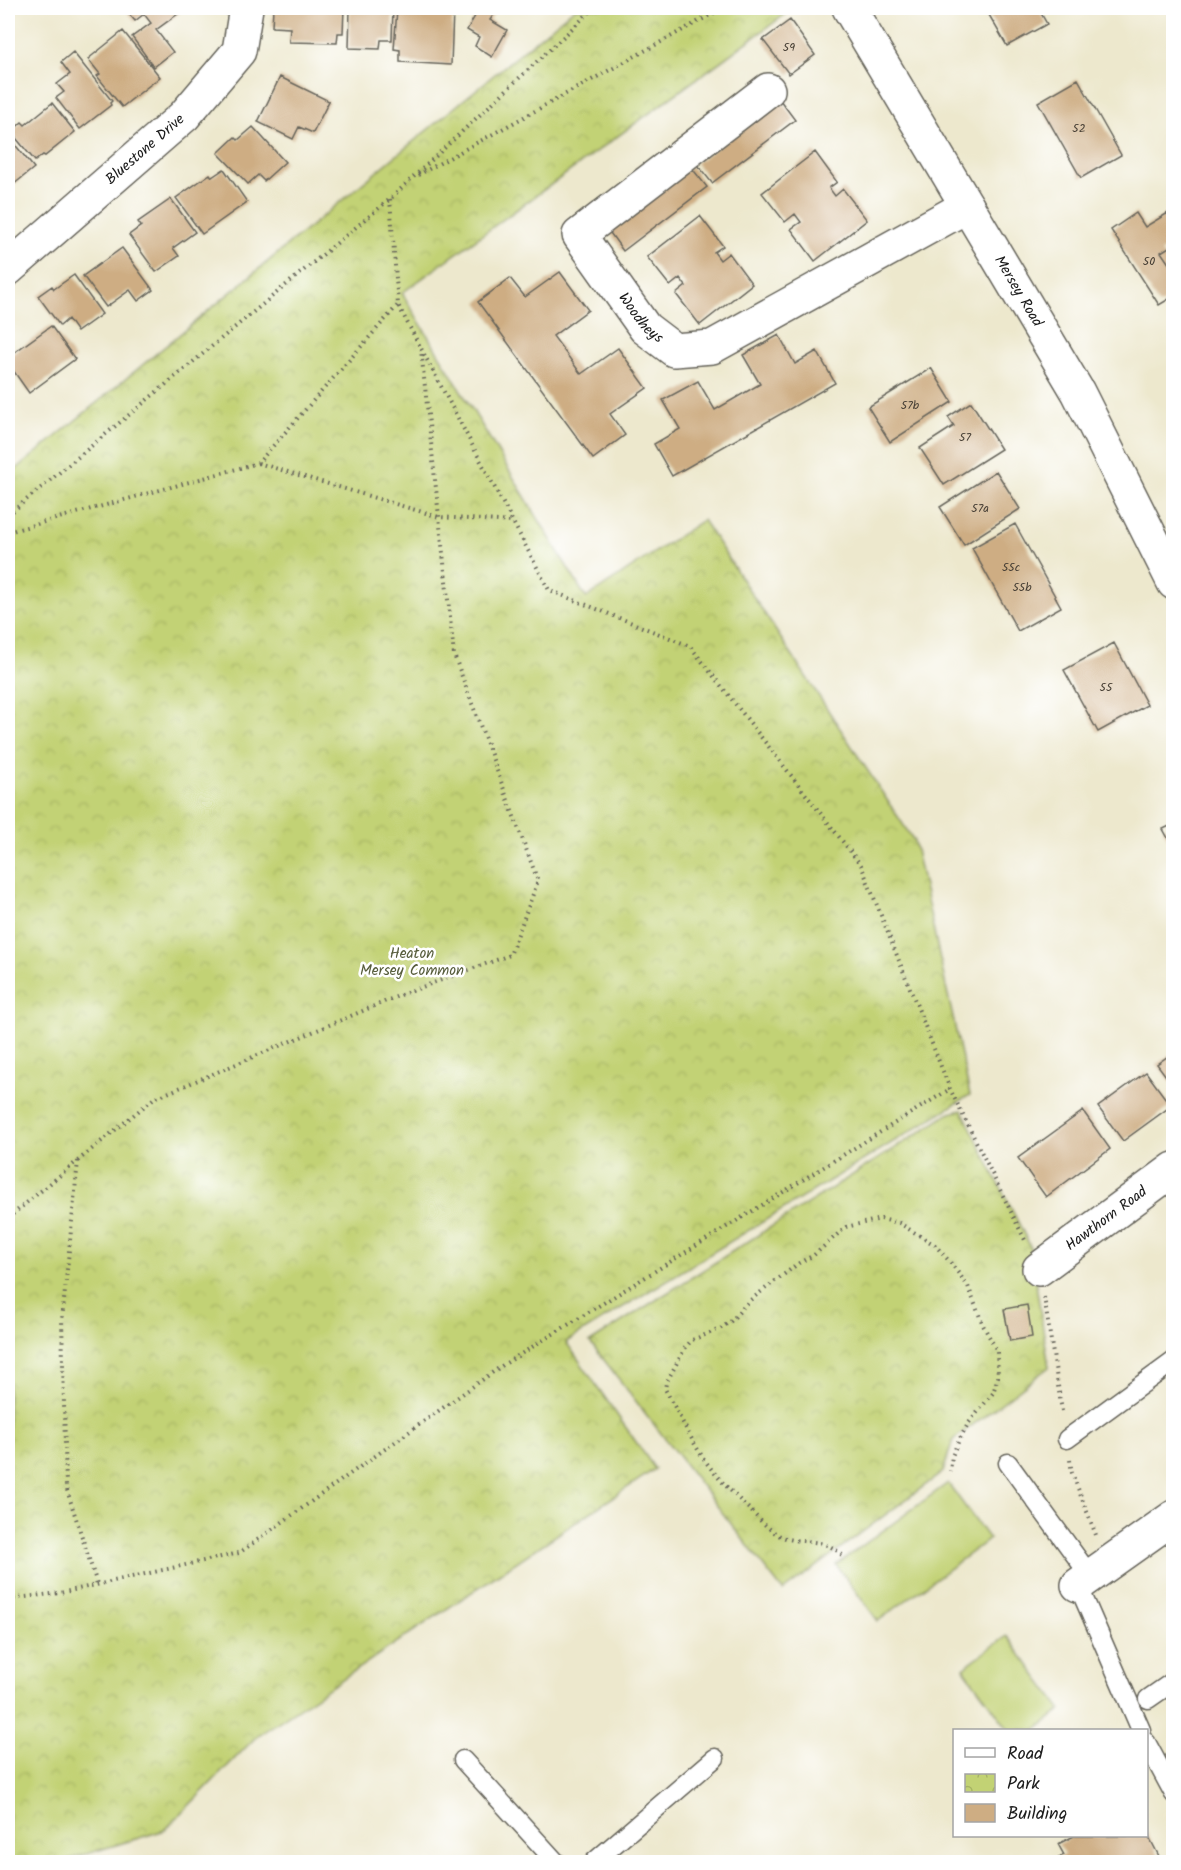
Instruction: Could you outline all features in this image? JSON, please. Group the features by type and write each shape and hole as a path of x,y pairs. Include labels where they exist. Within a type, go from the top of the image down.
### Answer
{"street":[{"name":"Bluestone Drive","path":"8,269 184,116 239,51 246,8"},
{"name":"Mersey Road","path":"849,8 1078,392 1173,583"},
{"name":"Woodheys","path":"768,90 579,235 645,328 674,350 712,347 967,206"},
{"name":"Hawthorn Road","path":"1039,1269 1173,1169"},
{"path":"1092,1575 1173,1517"}],"lane":[{"path":"1067,1439 1173,1361"},
{"path":"1008,1463 1092,1575 1140,1729"},
{"path":"1148,1699 1173,1681"},
{"path":"1148,1746 1173,1794"},
{"path":"594,1863 716,1758"},
{"path":"463,1760 556,1863"}],"path":[{"path":"8,515 390,199 594,8"},
{"path":"412,178 723,8"},
{"path":"390,199 398,305 549,590 690,646 861,865 950,1089 1039,1269 1072,1473 1092,1575"},
{"path":"258,463 398,305"},
{"path":"8,1218 153,1099 404,994 510,955 537,882 454,655 421,347"},
{"path":"8,532 258,463 439,517 513,522"},
{"path":"8,1599 60,1593 239,1553 503,1365 950,1089"},
{"path":"78,1160 62,1320 66,1487 97,1584"},
{"path":"842,1555 834,1547 822,1543 788,1539 778,1535 763,1523 708,1465 665,1389 685,1348 692,1340 720,1329 749,1301 799,1263 814,1255 846,1227 881,1219 899,1223 935,1245 968,1286 983,1325 997,1350 998,1377 993,1393 968,1424 959,1440 952,1455 950,1471"}],"green space":[{"name":"Heaton Mersey Common","path":"575,8 794,8 402,293 586,598 703,520 914,841 970,1095 566,1342 655,1469 256,1737 165,1830 60,1862 8,1862 8,476"},
{"path":"962,1110 1030,1246 1049,1367 953,1440 943,1472 783,1591 590,1342 950,1113"},
{"path":"948,1483 989,1539 878,1621 836,1565"},
{"path":"1007,1636 1062,1710 1036,1729 1008,1729 963,1668"}],"building":[{"path":"124,8 186,8 156,30 173,52 154,67 132,37 151,23 144,14 135,21"},
{"path":"273,8 344,8 343,33 338,33 337,43 289,42 290,28 272,27"},
{"path":"350,8 393,8 392,40 381,40 380,49 349,48"},
{"path":"460,8 498,8 490,20 507,30 492,57 475,46 479,37 467,30 475,16"},
{"path":"985,8 1038,8 1047,24 1007,46"},
{"path":"397,9 453,11 451,65 400,62 400,50 394,49"},
{"path":"790,20 815,55 789,74 763,40"},
{"path":"123,31 160,77 122,107 97,76 100,74 88,59"},
{"path":"73,52 112,101 111,105 80,129 56,98 64,92 57,84 70,74 61,62"},
{"path":"280,77 329,101 313,133 299,127 293,139 258,122"},
{"path":"1078,79 1121,155 1081,178 1038,102"},
{"path":"780,100 795,120 712,183 696,163"},
{"path":"52,103 75,132 45,156 35,161 11,132 22,122 25,125"},
{"path":"253,127 285,162 264,181 258,175 248,184 218,153 235,137 238,140"},
{"path":"8,136 34,168 8,189"},
{"path":"815,152 837,182 829,188 835,196 843,189 867,220 815,261 791,229 801,222 795,214 785,222 762,193"},
{"path":"691,167 707,187 623,251 608,230"},
{"path":"224,169 247,202 202,234 176,198 210,174 212,177"},
{"path":"171,199 195,232 173,248 179,256 156,272 129,235 141,226 138,222"},
{"path":"1136,213 1145,227 1168,213 1174,220 1174,244 1161,252 1174,271 1174,296 1159,305 1111,230"},
{"path":"700,216 723,246 714,252 720,260 729,253 752,284 700,325 676,294 686,286 680,278 670,286 647,257"},
{"path":"122,248 153,290 138,301 130,290 106,307 83,276"},
{"path":"560,272 588,310 553,336 581,374 618,348 647,388 610,414 625,435 593,459 478,302 510,278 525,297"},
{"path":"74,275 102,314 77,332 68,319 60,326 38,296 52,286 54,289"},
{"path":"51,326 75,359 29,393 8,363 8,357"},
{"path":"779,335 795,364 817,351 835,383 672,476 654,444 680,429 663,400 698,381 715,410 760,384 743,355"},
{"path":"931,368 952,402 890,442 868,407"},
{"path":"971,402 1001,449 944,485 920,448 954,426 948,417"},
{"path":"996,471 1020,509 964,545 940,507"},
{"path":"1015,524 1061,607 1018,631 972,548"},
{"path":"1114,643 1147,705 1098,732 1064,670"},
{"path":"1174,824 1174,849 1163,829"},
{"path":"1174,1052 1174,1087 1157,1064"},
{"path":"1146,1072 1171,1106 1123,1141 1098,1107"},
{"path":"1083,1111 1110,1149 1046,1197 1018,1158"},
{"path":"1027,1305 1032,1337 1010,1341 1004,1309"},
{"path":"1148,1835 1162,1862 1049,1862 1064,1855 1058,1844 1072,1837 1148,1837"}]}
